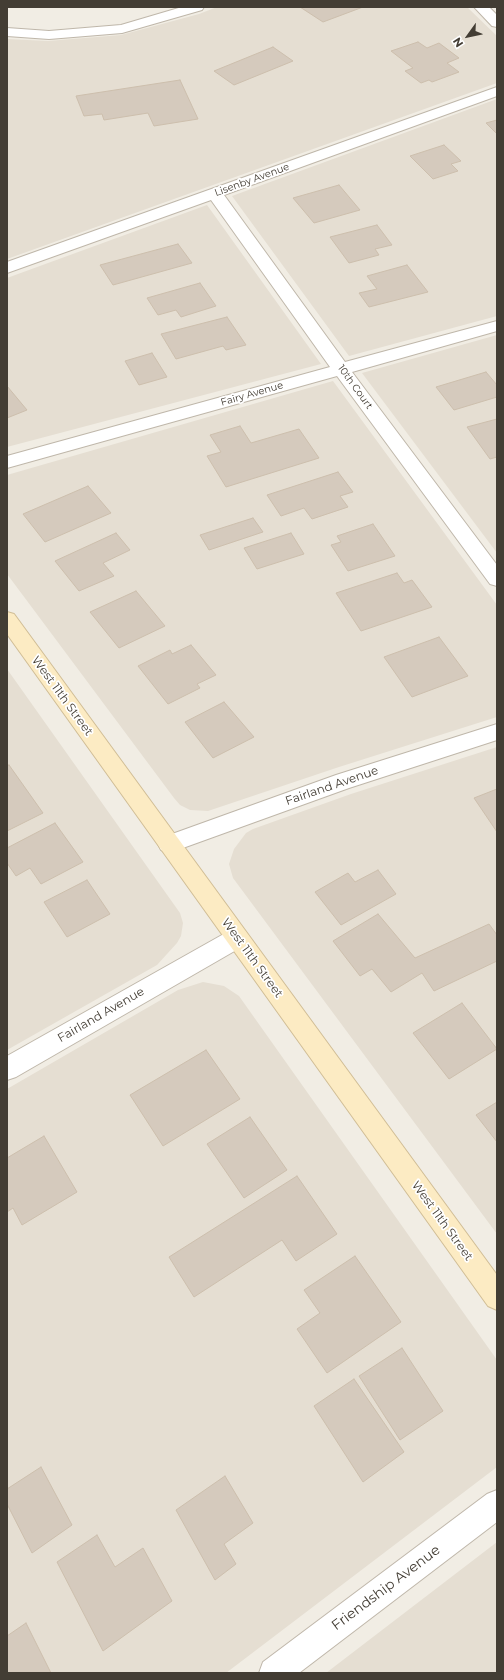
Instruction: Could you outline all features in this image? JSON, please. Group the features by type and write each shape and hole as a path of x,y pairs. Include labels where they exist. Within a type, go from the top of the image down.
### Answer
{"main road":[{"name":"West 11th Street","path":"7,619 497,1298"}],"street":[{"path":"7,32 49,35 122,29 197,7"},
{"path":"481,7 497,23"},
{"name":"Lisenby Avenue","path":"7,268 497,91"},
{"name":"10th Court","path":"215,194 341,369 497,579"},
{"name":"Fairy Avenue","path":"7,462 497,326"},
{"name":"Fairland Avenue","path":"169,844 344,781 497,732"},
{"name":"Fairland Avenue","path":"7,1069 238,938"},
{"name":"Friendship Avenue","path":"274,1673 497,1504"}],"shaded area":[{"path":"217,7 467,7 497,36 497,83 7,259 7,39 48,41 121,35 199,14"},
{"path":"497,99 497,316 349,356 232,196"},
{"path":"207,205 321,364 7,447 7,278"},
{"path":"497,335 497,553 362,373"},
{"path":"333,381 497,605 497,717 339,767 208,811 190,810 180,805 174,798 7,574 7,475"},
{"path":"7,669 180,913 183,923 181,936 177,943 157,965 7,1050"},
{"path":"497,747 497,1234 233,878 229,864 234,849 246,833 253,829 351,794"},
{"path":"203,982 224,986 239,996 497,1360 497,1467 226,1673 7,1673 7,1089 178,990"},
{"path":"497,1542 497,1673 326,1673"}],"building":[{"path":"300,7 363,7 323,22"},
{"path":"418,42 427,48 439,43 459,58 447,63 459,72 432,82 429,80 421,83 405,71 413,68 391,51"},
{"path":"273,47 293,61 234,85 214,71"},
{"path":"180,80 198,119 154,126 148,113 104,120 102,114 84,116 76,96"},
{"path":"497,120 497,134 486,123"},
{"path":"444,145 461,161 451,164 458,171 433,179 410,156"},
{"path":"339,185 360,210 314,223 293,198"},
{"path":"377,225 392,245 375,249 379,255 349,263 330,237"},
{"path":"178,244 192,263 113,285 100,265"},
{"path":"407,265 428,292 369,307 359,293 377,289 367,276"},
{"path":"200,283 216,306 181,317 176,310 158,315 147,298"},
{"path":"227,317 246,345 226,350 223,346 176,359 161,334"},
{"path":"152,353 167,377 139,385 125,361"},
{"path":"486,372 497,385 497,397 454,410 436,387"},
{"path":"7,386 27,410 7,418"},
{"path":"497,419 497,457 490,459 467,427"},
{"path":"240,426 251,443 299,429 319,458 226,487 207,456 221,452 210,435"},
{"path":"338,472 353,492 340,496 348,507 312,519 304,508 281,516 267,495"},
{"path":"88,486 111,513 45,542 23,514"},
{"path":"253,518 263,532 209,550 200,535"},
{"path":"373,524 395,556 348,571 331,545 341,542 337,536"},
{"path":"116,533 130,550 103,563 114,576 79,591 55,561"},
{"path":"291,533 304,554 257,569 244,548"},
{"path":"397,573 404,583 412,580 432,607 361,631 336,593"},
{"path":"136,591 165,626 119,648 90,612"},
{"path":"439,637 468,676 412,697 384,657"},
{"path":"191,645 216,675 197,684 200,688 168,704 138,666 170,650 172,654"},
{"path":"224,702 254,737 213,758 185,722"},
{"path":"9,765 43,813 7,831 7,766"},
{"path":"497,789 497,832 474,798"},
{"path":"55,823 83,862 41,884 30,868 16,876 7,863 7,848"},
{"path":"378,870 396,894 341,925 315,892 348,873 355,882"},
{"path":"87,880 110,914 67,937 44,902"},
{"path":"378,914 415,958 489,924 497,935 497,961 434,991 422,973 391,992 372,969 360,976 333,941"},
{"path":"462,1003 497,1049 449,1079 413,1033"},
{"path":"206,1050 240,1099 163,1146 130,1095"},
{"path":"497,1102 497,1142 476,1115"},
{"path":"250,1117 287,1170 244,1198 207,1144"},
{"path":"44,1136 77,1192 22,1225 13,1208 7,1212 7,1158"},
{"path":"297,1176 337,1234 296,1261 282,1240 194,1297 169,1257"},
{"path":"355,1256 401,1322 327,1373 297,1329 320,1313 304,1290"},
{"path":"402,1348 443,1411 400,1440 359,1376"},
{"path":"354,1379 404,1452 363,1482 314,1406"},
{"path":"41,1467 72,1525 32,1553 7,1504 7,1489"},
{"path":"225,1476 253,1523 224,1544 236,1564 215,1580 176,1510"},
{"path":"97,1535 115,1567 143,1548 172,1601 103,1651 57,1562"},
{"path":"26,1623 51,1673 7,1673 7,1636"}]}
